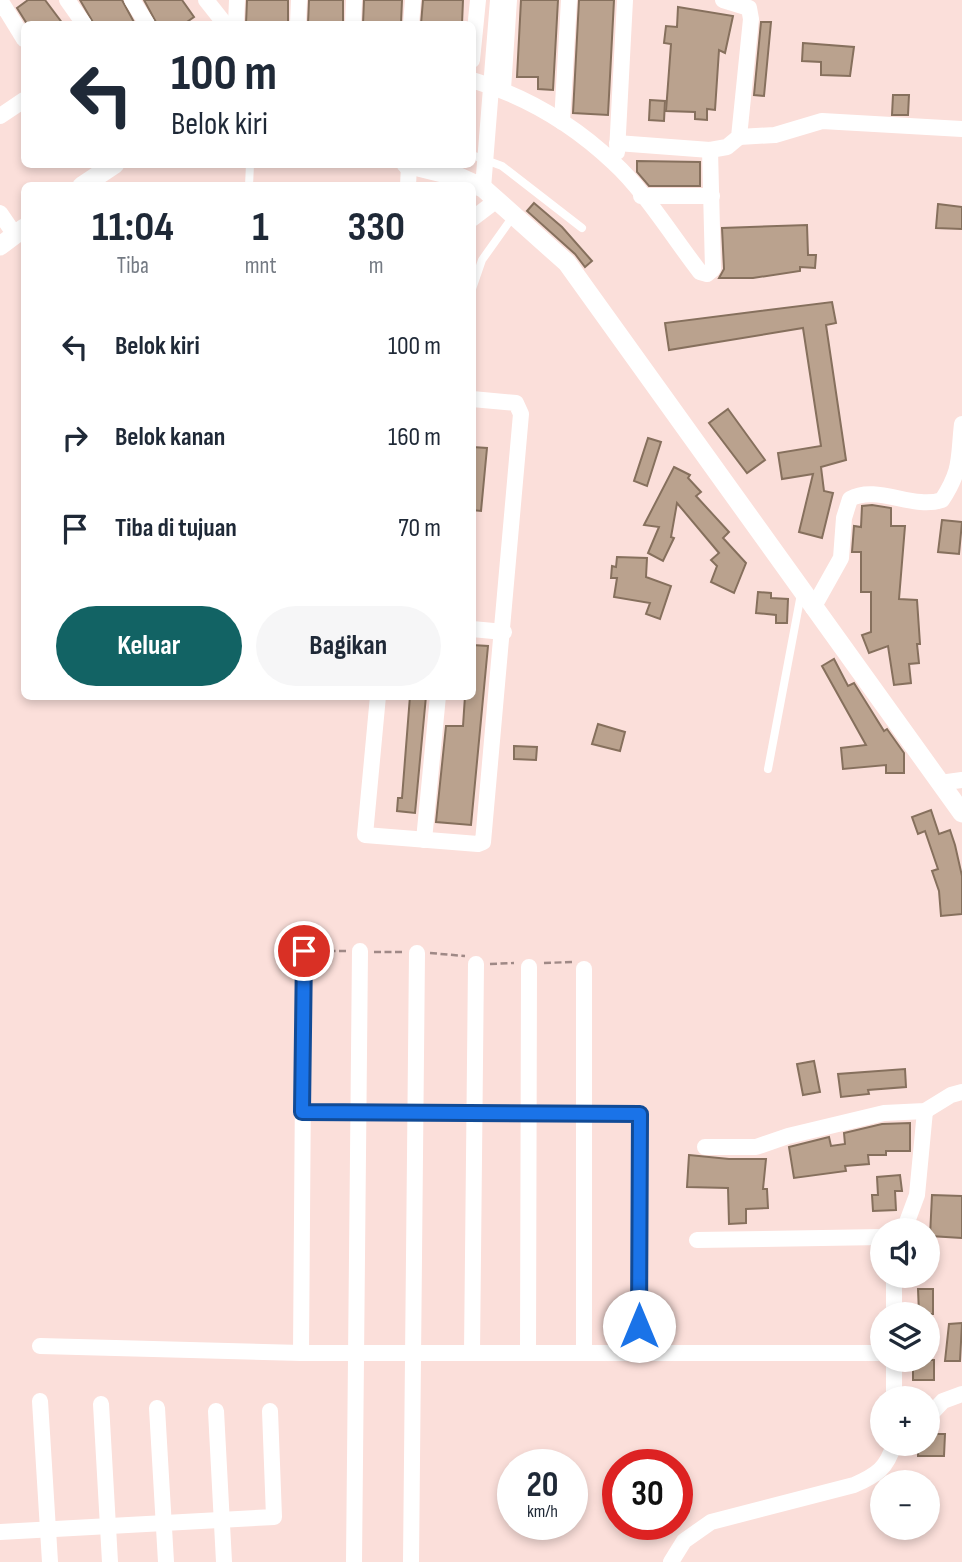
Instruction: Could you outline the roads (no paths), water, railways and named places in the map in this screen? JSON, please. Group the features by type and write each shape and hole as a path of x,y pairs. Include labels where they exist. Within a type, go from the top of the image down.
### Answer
{"street":[{"path":"0,0 21,35"},
{"path":"67,0 82,21"},
{"path":"132,0 145,21"},
{"path":"206,0 223,21"},
{"path":"236,21 237,0"},
{"path":"298,21 299,0"},
{"path":"354,21 355,0"},
{"path":"411,21 413,0"},
{"path":"476,21 478,0"},
{"path":"497,88 498,0"},
{"path":"490,194 478,157 497,88 509,0"},
{"path":"562,122 569,0"},
{"path":"616,164 625,0"},
{"path":"723,0 744,4 749,8 751,19 739,137"},
{"path":"476,81 497,88 562,122 616,164 700,272 707,274 713,270 710,150"},
{"path":"0,116 21,102"},
{"path":"617,143 710,150 727,147 739,137 775,135 822,121 962,129"},
{"path":"88,182 109,168"},
{"path":"420,168 459,177 468,182"},
{"path":"476,186 490,194 567,263 962,813"},
{"path":"476,213 490,194"},
{"path":"641,196 712,196"},
{"path":"0,213 13,236"},
{"path":"377,700 365,835 478,844 485,835 521,414 516,403 476,399"},
{"path":"813,608 841,558 844,518 850,499 864,494 939,502 957,479 961,466 962,424"},
{"path":"476,629 503,632"},
{"path":"424,840 438,700"},
{"path":"940,783 962,780"},
{"path":"302,1353 304,951"},
{"path":"354,1562 360,951"},
{"path":"411,1562 417,953"},
{"path":"472,1353 476,964"},
{"path":"528,1353 529,967"},
{"path":"584,969 584,1353"},
{"path":"705,1147 756,1147 810,1130 884,1113 925,1111 951,1095 962,1092"},
{"path":"908,1218 917,1195 925,1111"},
{"path":"302,1112 640,1114 639,1353"},
{"path":"697,1240 870,1237"},
{"path":"40,1346 302,1353 870,1353"},
{"path":"940,1404 962,1394"},
{"path":"40,1401 50,1562"},
{"path":"101,1404 110,1562"},
{"path":"156,1408 166,1562"},
{"path":"216,1411 224,1562"},
{"path":"0,1532 274,1517 270,1411"},
{"path":"671,1562 684,1541 711,1522 854,1485 877,1475 890,1456"}],"lane":[{"path":"478,157 502,166 582,228"},
{"path":"476,277 482,260 514,215"},
{"path":"768,769 801,591"}]}
